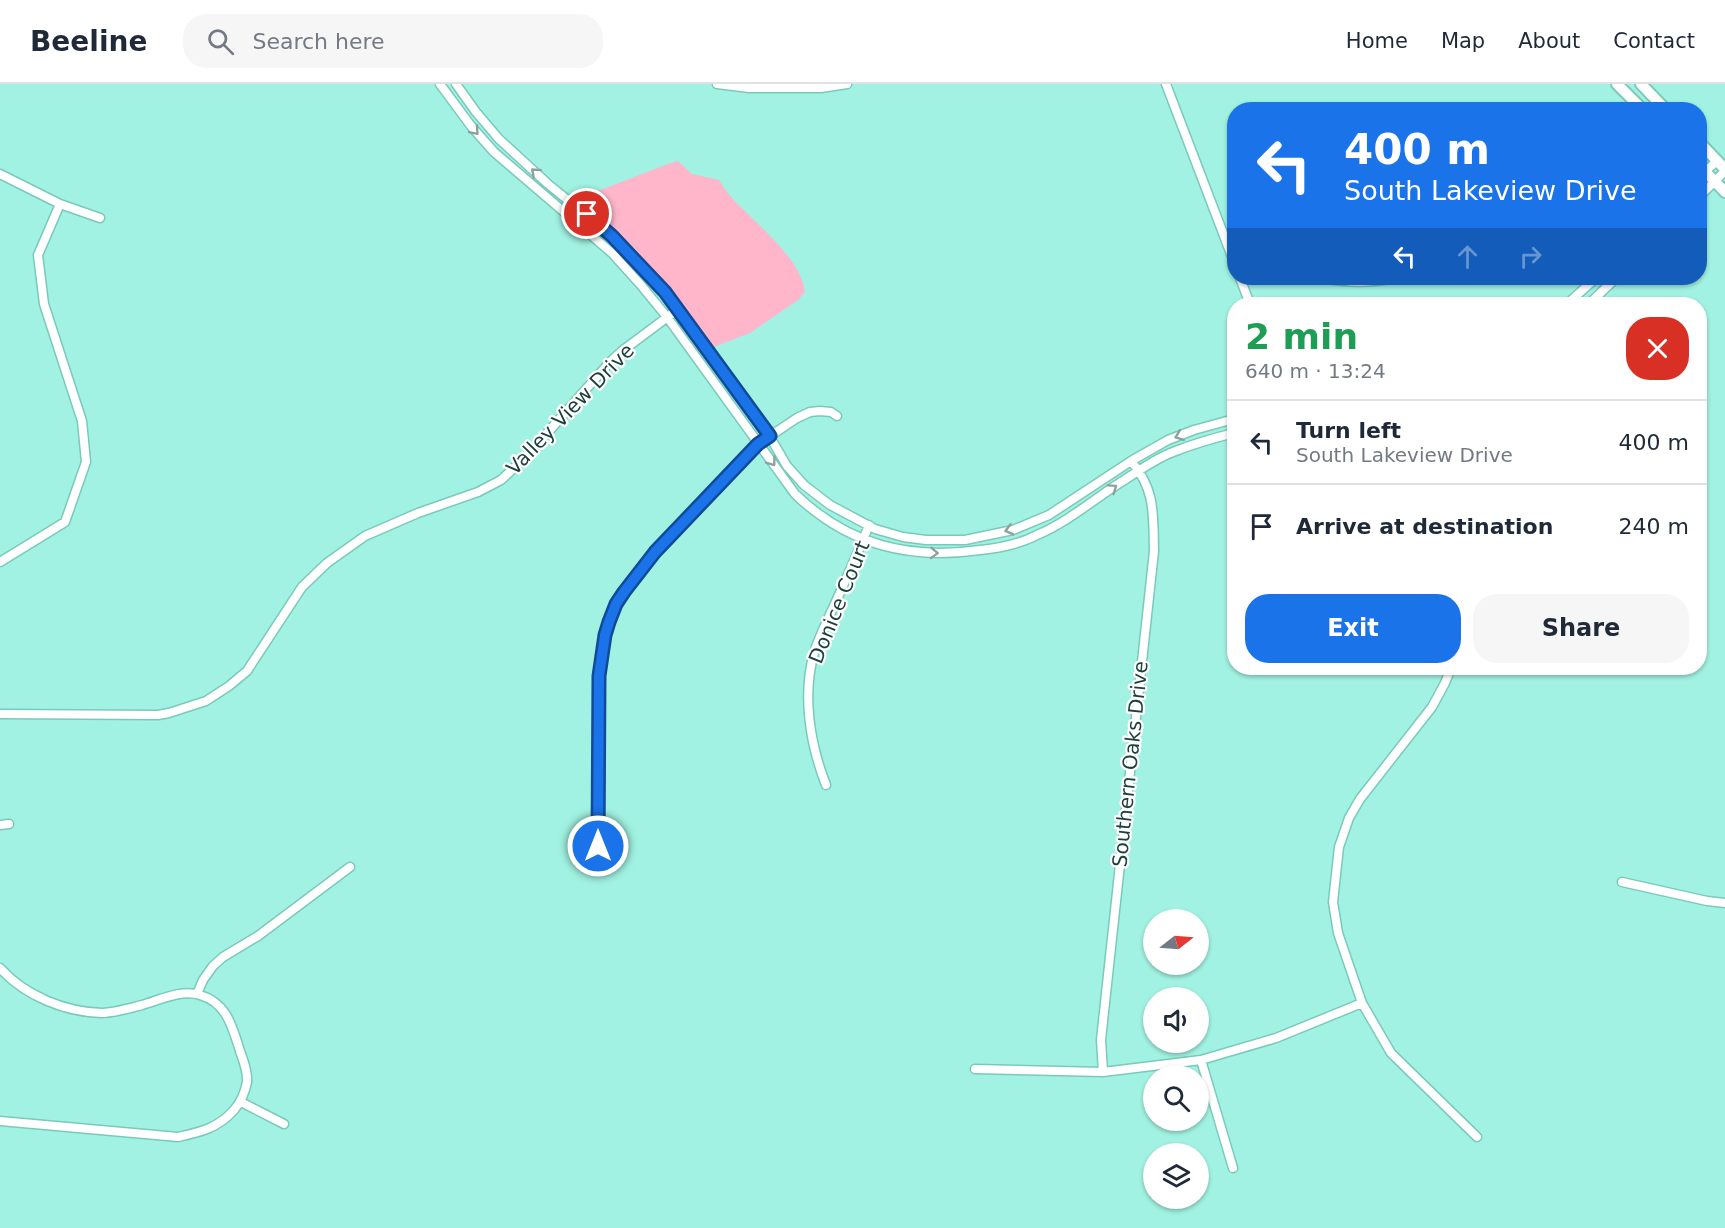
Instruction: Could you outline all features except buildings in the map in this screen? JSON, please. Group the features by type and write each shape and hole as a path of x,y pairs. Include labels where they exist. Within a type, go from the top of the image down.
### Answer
{"main road":[{"path":"1617,84 1635,102"},
{"path":"1641,84 1658,102"},
{"path":"1707,151 1722,167"},
{"path":"1707,175 1725,192"}],"street":[{"path":"717,84 749,88 837,87 847,84"},
{"path":"1166,84 1227,244"},
{"path":"448,85 476,112 499,139 612,236 665,292 770,436 787,466 804,485 830,505 869,525 889,533 926,540 965,540 1013,530 1031,524 1062,508 1131,460 1168,440 1227,420"},
{"path":"448,85 471,126 494,152 612,253 667,317 795,494 823,518 863,539 906,552 935,554 998,548 1035,536 1073,516 1171,452 1227,435"},
{"path":"1707,170 1722,167"},
{"path":"1707,189 1715,181 1722,167"},
{"path":"0,174 60,204 100,218"},
{"path":"556,206 564,196"},
{"path":"0,562 64,522 86,462 82,422 44,304 38,255 60,204"},
{"path":"1575,297 1588,285"},
{"path":"1596,297 1609,285"},
{"name":"Valley View Drive","path":"0,714 158,715 206,701 247,671 302,587 327,563 365,536 418,513 449,504 501,480 527,456 610,362 677,310"},
{"path":"598,846 599,676 605,635 624,592 655,552 758,444 810,412 831,412 837,416"},
{"name":"Southern Oaks Drive","path":"1103,1072 1101,1040 1154,551 1153,505 1144,479 1131,460"},
{"name":"Donice Court","path":"826,785 811,735 809,707 811,669 814,653 823,630 869,525"},
{"path":"1448,675 1432,707 1360,799 1349,818 1339,847 1333,903 1338,933 1362,1003 1391,1053 1477,1137"},
{"path":"197,994 203,980 223,957 258,936 350,867"},
{"path":"1622,882 1725,903"},
{"path":"0,969 25,988 63,1008 104,1013 174,995 197,994 212,1000 223,1010 230,1021 245,1065 247,1081 241,1102 225,1120 203,1131 178,1137 0,1121"},
{"path":"975,1069 1103,1072 1200,1060 1276,1038 1362,1003"},
{"path":"1200,1060 1233,1168"},
{"path":"241,1102 284,1124"}],"shaded area":[{"path":"678,161 692,174 719,180 731,197 786,254 802,279 805,292 798,300 750,333 711,348 647,265 618,234 577,199"}],"route":[{"path":"587,214 612,236 665,292 770,436 758,444 655,552 616,604 605,635 599,676 598,846"}]}
